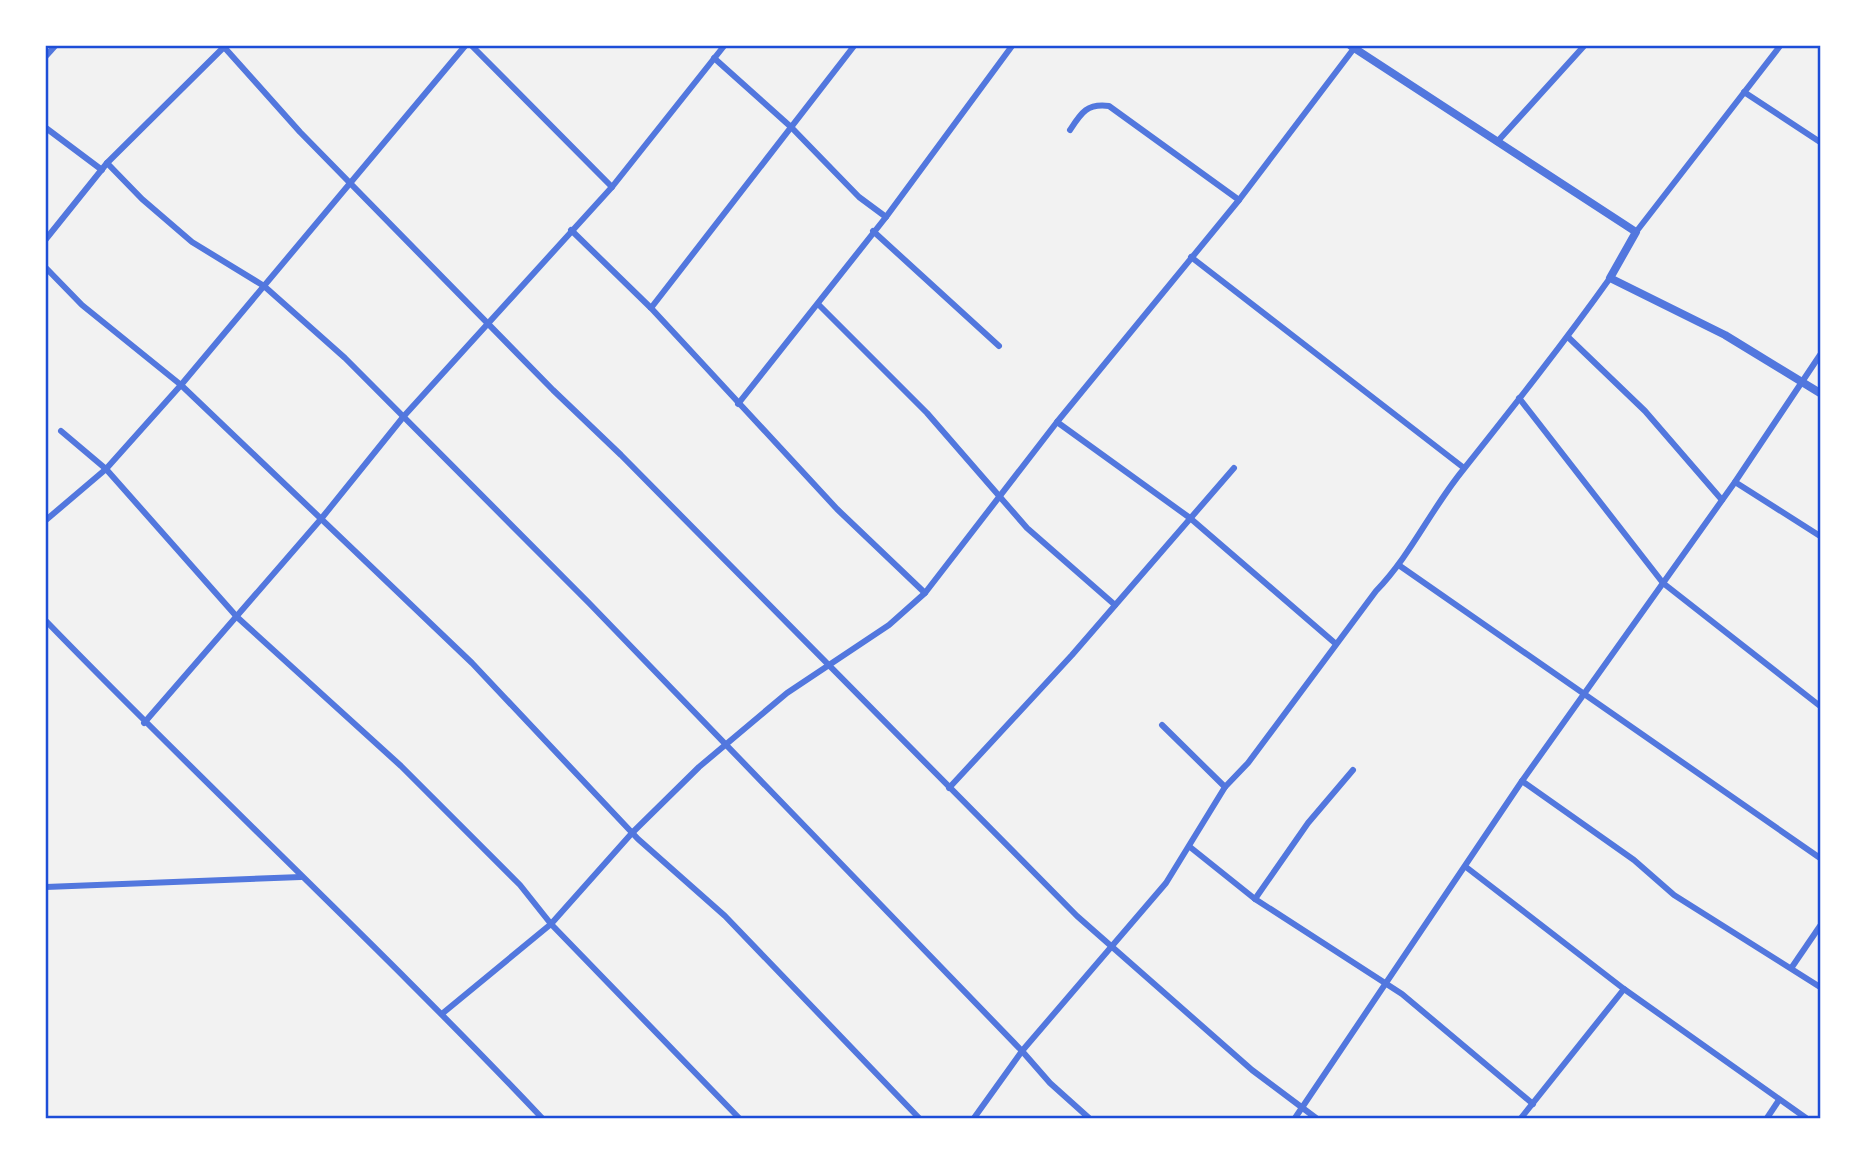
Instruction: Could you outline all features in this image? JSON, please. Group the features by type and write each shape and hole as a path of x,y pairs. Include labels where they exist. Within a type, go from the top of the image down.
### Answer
{"street":[{"path":"46,56 55,46"},
{"path":"46,239 107,163 224,46 349,181 553,390 829,664 1077,916 1301,1109 1315,1118"},
{"path":"46,520 106,469 181,385 349,181 381,149 466,46"},
{"path":"472,46 612,187"},
{"path":"144,723 321,519 404,416 612,187 724,46"},
{"path":"651,309 855,46"},
{"path":"738,404 886,217 1012,46"},
{"path":"443,1013 551,924 632,833 725,744 829,664 889,625 925,593 1057,422 1239,200 1354,46 1636,232"},
{"path":"1497,142 1584,46"},
{"path":"974,1118 1022,1051 1166,883 1225,787 1248,763 1376,591 1400,566 1434,509 1568,337 1610,278 1636,232 1780,46"},
{"path":"714,58 791,127 850,189 886,217"},
{"path":"1744,92 1821,142"},
{"path":"1070,130 1085,108 1092,105 1109,106 1239,200"},
{"path":"46,128 102,170"},
{"path":"107,163 142,199 192,242 264,286 345,358 725,744 1050,1083 1089,1118"},
{"path":"571,230 651,309 837,509 925,593"},
{"path":"873,231 999,346"},
{"path":"1191,257 1464,468"},
{"path":"46,268 82,305 181,385 472,663 632,833 725,916 919,1118"},
{"path":"1610,278 1725,335 1821,393"},
{"path":"818,304 891,374 1011,511 1059,559 1115,605"},
{"path":"1568,337 1644,411 1723,500"},
{"path":"1295,1118 1522,781 1723,500 1801,380 1821,355"},
{"path":"1519,398 1663,583 1821,706"},
{"path":"1057,422 1190,518 1336,644"},
{"path":"61,431 106,469 237,617 401,766 520,885 551,924 739,1118"},
{"path":"949,788 1115,605 1234,468"},
{"path":"1735,482 1821,536"},
{"path":"1400,566 1821,858"},
{"path":"46,621 144,723 443,1013 542,1118"},
{"path":"1162,725 1225,787"},
{"path":"1255,899 1308,823 1353,770"},
{"path":"1522,781 1634,860 1674,895 1821,987"},
{"path":"1189,847 1255,899 1387,983 1533,1104"},
{"path":"1466,867 1624,989 1806,1118"},
{"path":"46,887 301,877"},
{"path":"1792,967 1821,926"},
{"path":"1521,1118 1624,989"},
{"path":"1767,1118 1779,1100"}]}
